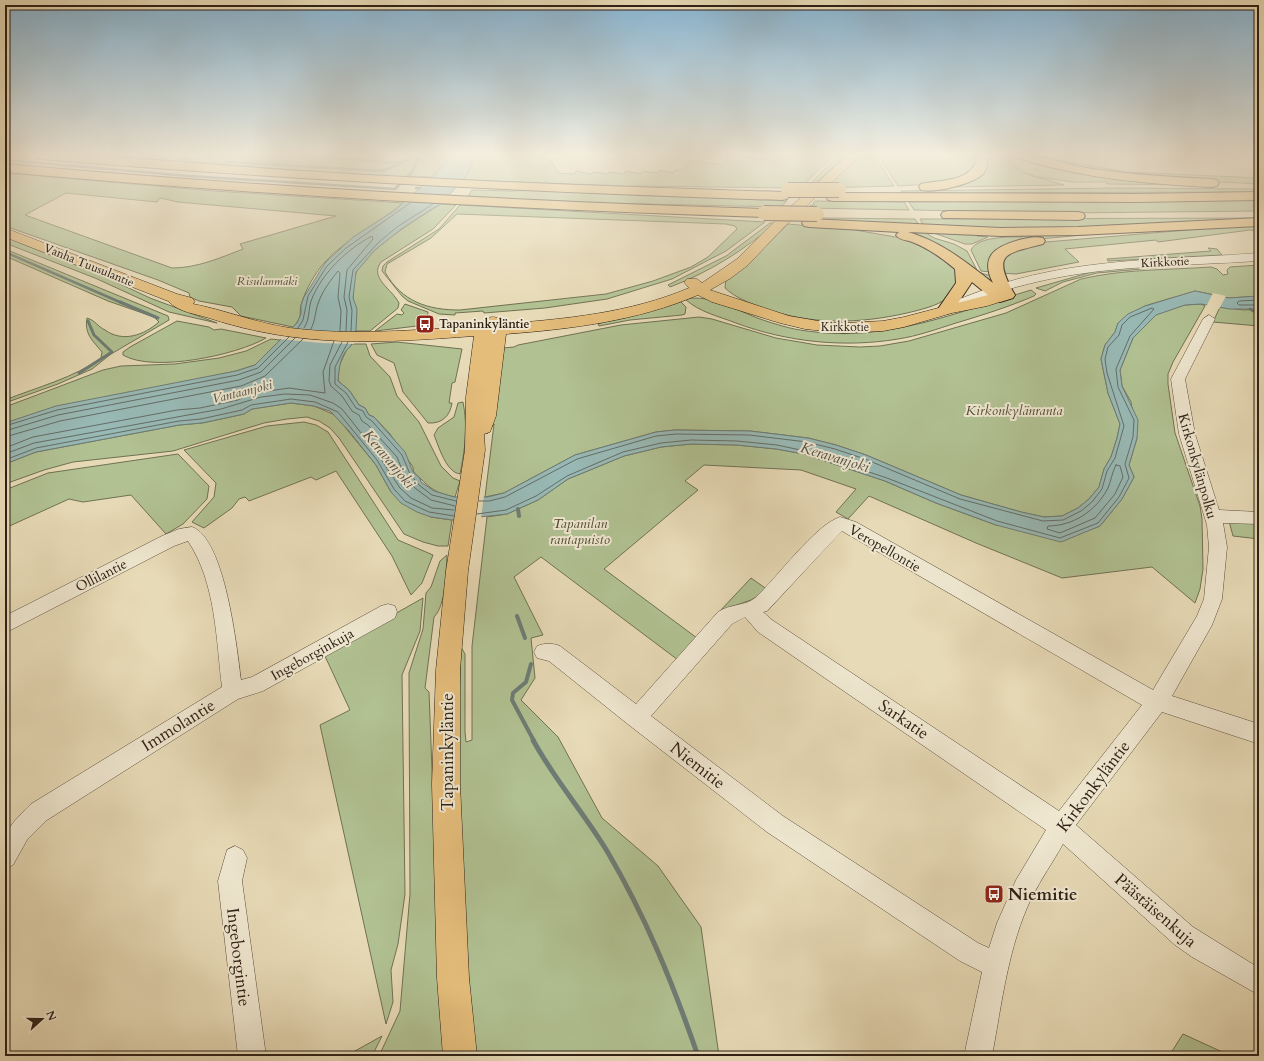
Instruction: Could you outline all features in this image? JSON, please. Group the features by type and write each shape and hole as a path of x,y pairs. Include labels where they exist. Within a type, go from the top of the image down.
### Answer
{"highway":[{"path":"537,205 590,207 623,212 813,218 1092,216"},
{"path":"1108,216 1259,214"},
{"path":"813,218 832,224 894,233 919,239 939,249 1000,292"},
{"path":"832,224 1001,232 1193,226 1259,222"},
{"path":"1000,292 993,264 1000,253 1009,248 1036,241 1193,226"},
{"path":"946,309 964,283 963,266"}],"main road":[{"name":"Vanha Tuusulantie","path":"5,232 173,298 180,306 191,310 207,312 259,327 318,336 390,335 603,317 650,306 679,297 737,266 757,250 800,205"},
{"name":"Kirkkotie","path":"699,286 726,303 744,307 790,322 827,328 847,329 904,322 946,309 980,303 1000,292"},
{"name":"Tapaninkyläntie","path":"460,1056 453,978 446,784 448,670 458,571 475,450 488,416 491,327"}],"street":[{"name":"Kirkkotie","path":"1000,292 1071,273 1126,264 1259,257"},
{"name":"Kirkonkylänpolku","path":"1209,319 1178,379 1180,399 1187,434 1214,521"},
{"path":"1214,521 1259,518"},
{"name":"Kirkonkyläntie","path":"978,1056 996,965 1009,923 1024,888 1061,827 1158,701 1205,619 1213,599 1218,547 1214,521"},
{"name":"Veropellontie","path":"636,718 724,618 730,614 760,605 772,594 830,530 840,524 850,527 1142,696 1158,701"},
{"name":"Ollilantie","path":"5,625 179,536 192,534 197,540 210,564 218,596 233,691"},
{"name":"Sarkatie","path":"750,609 765,626 1038,809 1061,827"},
{"name":"Ingeborginkuja","path":"233,691 256,685 388,612"},
{"name":"Niemitie","path":"544,652 553,652 636,718 775,824 805,845 963,948 996,965"},
{"name":"Immolantie","path":"5,857 19,832 38,812 233,691"},
{"path":"1158,701 1259,734"},
{"name":"Päästäisenkuja","path":"1061,827 1184,936 1201,948 1259,982"},
{"name":"Ingeborgintie","path":"235,858 230,882 252,1056"}],"green space":[{"name":"Risulanmäki","path":"5,205 45,205 25,215 172,268 181,268 226,256 243,249 240,244 336,216 206,205 401,205 353,238 325,262 308,287 301,306 300,317 293,327 241,316 232,307 199,301 190,297 189,293 158,280 5,226"},
{"path":"440,205 456,205 433,229 381,262 378,268 378,273 383,283 399,303 398,308 370,331 355,331 353,288 356,273 361,264 381,245"},
{"path":"460,205 765,222 726,251 672,279 607,299 545,308 484,313 483,311 455,313 455,315 439,314 408,301 402,296 382,271 383,266 387,262 439,229","holes":["457,214 726,224 735,226 737,229 708,257 691,267 653,281 606,294 460,310 448,310 427,306 408,297 399,291 385,272 387,264 431,238"]},
{"path":"667,205 783,205 780,207"},
{"path":"811,205 906,205 909,210 808,208"},
{"path":"911,205 1259,205 1259,211 1063,213 914,210"},
{"path":"821,218 915,219 919,225 817,221"},
{"path":"1259,218 1259,220 1023,230 924,226 920,219"},
{"path":"770,223 776,223 726,260 685,281 670,287 668,285 726,256"},
{"path":"788,224 855,230 919,242 956,269 959,280 947,298 934,305 917,311 889,317 853,321 817,320 781,314 748,302 734,295 725,288 726,279 754,257"},
{"path":"1259,224 1259,231 1250,230 1158,242 1156,240 1065,249 1079,262 1016,274 1000,273 1000,261 1005,257 1022,248 1046,242"},
{"path":"882,229 923,231 934,238 954,244 967,251 978,272 991,276 995,284 908,234"},
{"path":"928,231 977,234 977,236 988,237 972,244 965,244"},
{"path":"1105,233 1029,240 990,259 988,265 990,272 981,271 971,250 974,245 980,242 995,238 1022,237 1021,235"},
{"path":"5,237 101,275 150,298 217,323 169,312 95,278 5,243"},
{"path":"1208,248 1217,249 1222,255 1108,261 1107,259 1211,251"},
{"path":"5,249 168,316 169,320 111,354 92,369 58,384 5,403 5,400 55,382 80,371 101,358 102,352 88,333 86,324 87,318 112,334 126,337 147,331 159,322 154,317 108,301 5,256"},
{"path":"1173,264 1187,265 1097,273 1063,282 1045,291 1036,288 1095,271"},
{"name":"Kirkonkylänranta","path":"1259,265 1259,296 1229,298 1195,291 1145,306 1118,323 1115,332 1105,345 1101,359 1108,393 1120,424 1117,438 1111,457 1104,469 1099,487 1089,499 1078,508 1062,516 1044,517 961,495 866,455 836,445 808,438 750,431 675,430 656,432 575,455 504,493 485,497 494,424 487,434 494,406 503,348 621,325 699,317 712,319 776,338 817,345 860,347 880,346 909,341 1006,313 1081,279 1113,273 1211,267 1217,269 1223,275 1228,274 1227,270 1230,267"},
{"path":"1031,290 1036,294 1034,296 986,314 927,332 898,339 857,343 816,342 755,330 709,313 696,307 685,299 694,298 713,301 760,319 789,328 836,334 865,333 921,323 949,316"},
{"path":"679,300 686,307 685,314 682,315 630,320 599,326 598,324"},
{"path":"405,304 428,312 427,322 417,323 417,326 375,331 397,314 402,315 404,313 401,310"},
{"name":"Tapanilan rantapuisto","path":"1201,304 1205,306 1173,362 1168,374 1175,433 1200,506 1202,519 1203,569 1200,589 1195,603 1152,567 1062,578 976,543 869,496 848,519 836,512 856,489 801,470 704,465 685,481 698,490 604,569 697,638 678,660 541,557 514,577 543,635 531,638 535,678 521,700 558,737 602,818 658,866 701,927 719,1056 476,1056 470,1001 457,759 461,647 465,654 466,742 472,740 472,646 487,517 507,514 538,500 568,479 624,456 661,447 691,444 737,445 776,449 804,454 885,481 936,503 996,525 1081,533 1100,526 1122,499 1134,477 1129,465 1137,438 1131,402 1122,386 1120,370 1133,338 1151,316 1184,305"},
{"path":"1220,307 1244,310 1259,309 1259,326 1213,322"},
{"path":"177,321 209,327 214,330 221,329 266,338 236,350 195,360 154,362 137,360 123,355 123,352 130,347"},
{"path":"271,339 280,340 255,365 236,371 5,423 5,407 103,370 121,366 175,364 219,358 246,351"},
{"path":"397,342 462,349 455,382 452,383 449,403 452,403 451,408 441,421 428,423 403,392 394,363 377,355 371,344"},
{"path":"352,344 366,344 370,356 390,377 397,396 419,422 441,466 453,478 460,481 455,497 435,490 415,474 413,467 390,434 374,417 369,415 365,408 359,405 349,390 338,381 339,366 347,349"},
{"path":"463,402 465,411 465,438 460,474 451,469 447,464 434,435 438,428 454,417 458,403"},
{"path":"291,403 314,406 335,415 376,465 391,492 431,517 452,520 448,546 438,546 423,542 404,534 339,438 330,428 319,421 307,417 264,423 173,451 73,462 44,470 5,484 5,464 36,452 179,425 202,423 244,414 252,409"},
{"path":"304,422 316,425 328,432 398,540 433,555 422,583 411,595 392,556 336,471 316,480 311,477 249,501 245,497 239,499 232,508 204,528 192,522 214,497 216,483 184,450 267,426"},
{"path":"178,454 209,486 207,499 183,524 166,534 131,495 83,502 69,499 5,528 5,490 48,473"},
{"path":"1229,521 1259,521 1259,539 1233,536"},
{"path":"447,555 445,588 441,605 434,617 425,688 429,692 443,1056 379,1056 400,1011 410,894 409,673 423,629 426,593 431,587 440,561"},
{"path":"751,578 768,590 751,600 720,611"},
{"path":"423,598 420,631 402,675 405,894 398,944 391,970 393,1002 386,1024 320,725 350,710 324,654"},
{"path":"1183,1034 1231,1056 1169,1056"},
{"path":"382,1036 372,1056 346,1056"}],"water":[{"path":"401,205 440,205 400,230 375,250 356,272 353,298 357,309 356,330 351,346 342,357 338,381 349,390 359,405 365,408 369,415 374,417 405,452 413,472 420,478 421,482 434,491 454,497 488,497 504,493 575,455 656,432 675,430 750,431 808,438 836,445 866,455 961,495 1044,517 1062,516 1078,508 1089,499 1099,487 1104,469 1111,457 1117,438 1120,424 1108,393 1101,359 1105,345 1115,332 1118,323 1128,314 1145,306 1195,291 1229,298 1259,296 1259,309 1230,309 1201,304 1185,305 1156,315 1133,338 1120,370 1122,386 1138,420 1137,438 1129,465 1134,477 1122,499 1100,526 1061,542 996,525 936,503 885,481 804,454 776,449 737,445 691,444 661,447 624,456 568,479 538,500 507,514 452,520 431,517 417,512 401,503 391,492 376,465 349,431 330,411 314,406 291,403 252,409 244,414 202,423 179,425 36,452 5,464 5,423 56,406 236,371 255,365 297,323 301,314 301,305 304,297 325,263 353,237 394,211"}],"pier":[{"path":"1213,293 1226,296 1219,309 1206,307"},
{"path":"290,328 313,331 357,332 354,344 279,339"},
{"path":"459,495 484,495 481,519 454,521"}],"waterway":[{"path":"5,252 122,303"},
{"path":"120,302 158,318"},
{"path":"1250,309 1259,314"},
{"path":"79,373 112,352 94,335 88,321"},
{"path":"518,509 519,516"},
{"path":"517,616 525,638"},
{"path":"531,664 526,682 513,693 512,700 534,741"},
{"path":"533,740 550,768 589,823 621,876 658,951 698,1056"}],"place":[{"name":"Tapaninkyläntie","path":"425,324"},
{"name":"Niemitie","path":"994,894"}],"water label":[{"name":"Vantaanjoki","path":"242,391"},
{"name":"Keravanjoki","path":"835,457"},
{"name":"Keravanjoki","path":"389,459"}]}
